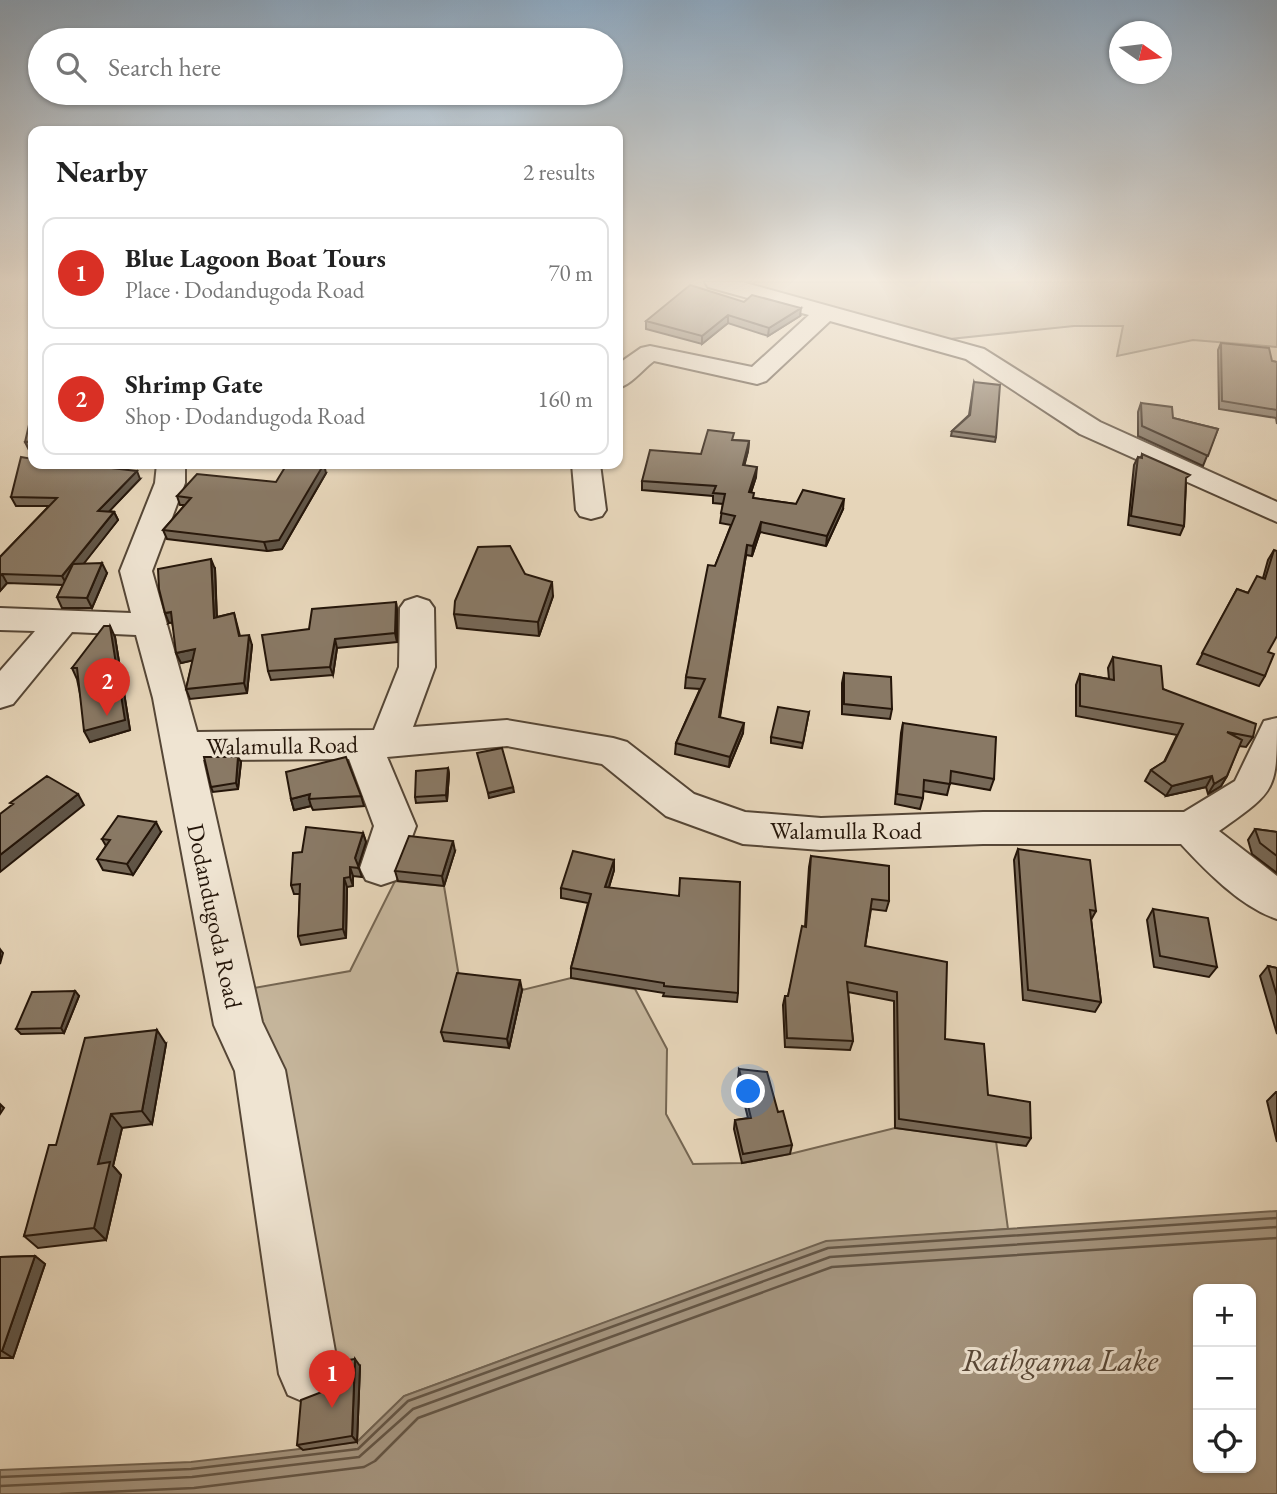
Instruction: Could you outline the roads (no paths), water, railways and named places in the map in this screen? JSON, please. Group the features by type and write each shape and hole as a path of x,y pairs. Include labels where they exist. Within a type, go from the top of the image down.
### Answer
{"street":[{"path":"623,374 650,353 757,376 783,352"},
{"path":"967,352 975,354 1090,428 1277,513"},
{"name":"Dodandugoda Road","path":"171,469 170,483 136,571 148,624 172,698 179,746 238,1024 260,1070 309,1374"},
{"path":"587,469 591,510"},
{"path":"381,868 396,826 376,744 417,667 417,608"},
{"path":"0,619 148,624"},
{"path":"0,695 63,621"},
{"path":"1277,731 1250,791 1191,828 1212,850 1277,901"},
{"name":"Walamulla Road","path":"179,746 376,744 506,733 612,752 680,804 743,828 821,834 983,828 1191,828"}],"water":[{"name":"Rathgama Lake","path":"1277,1211 1277,1494 0,1494 0,1470 191,1462 357,1442 404,1396 826,1241"}],"place":[{"name":"Shrimp Gate","path":"107,716"},
{"name":"Blue Lagoon Boat Tours","path":"332,1408"}]}
